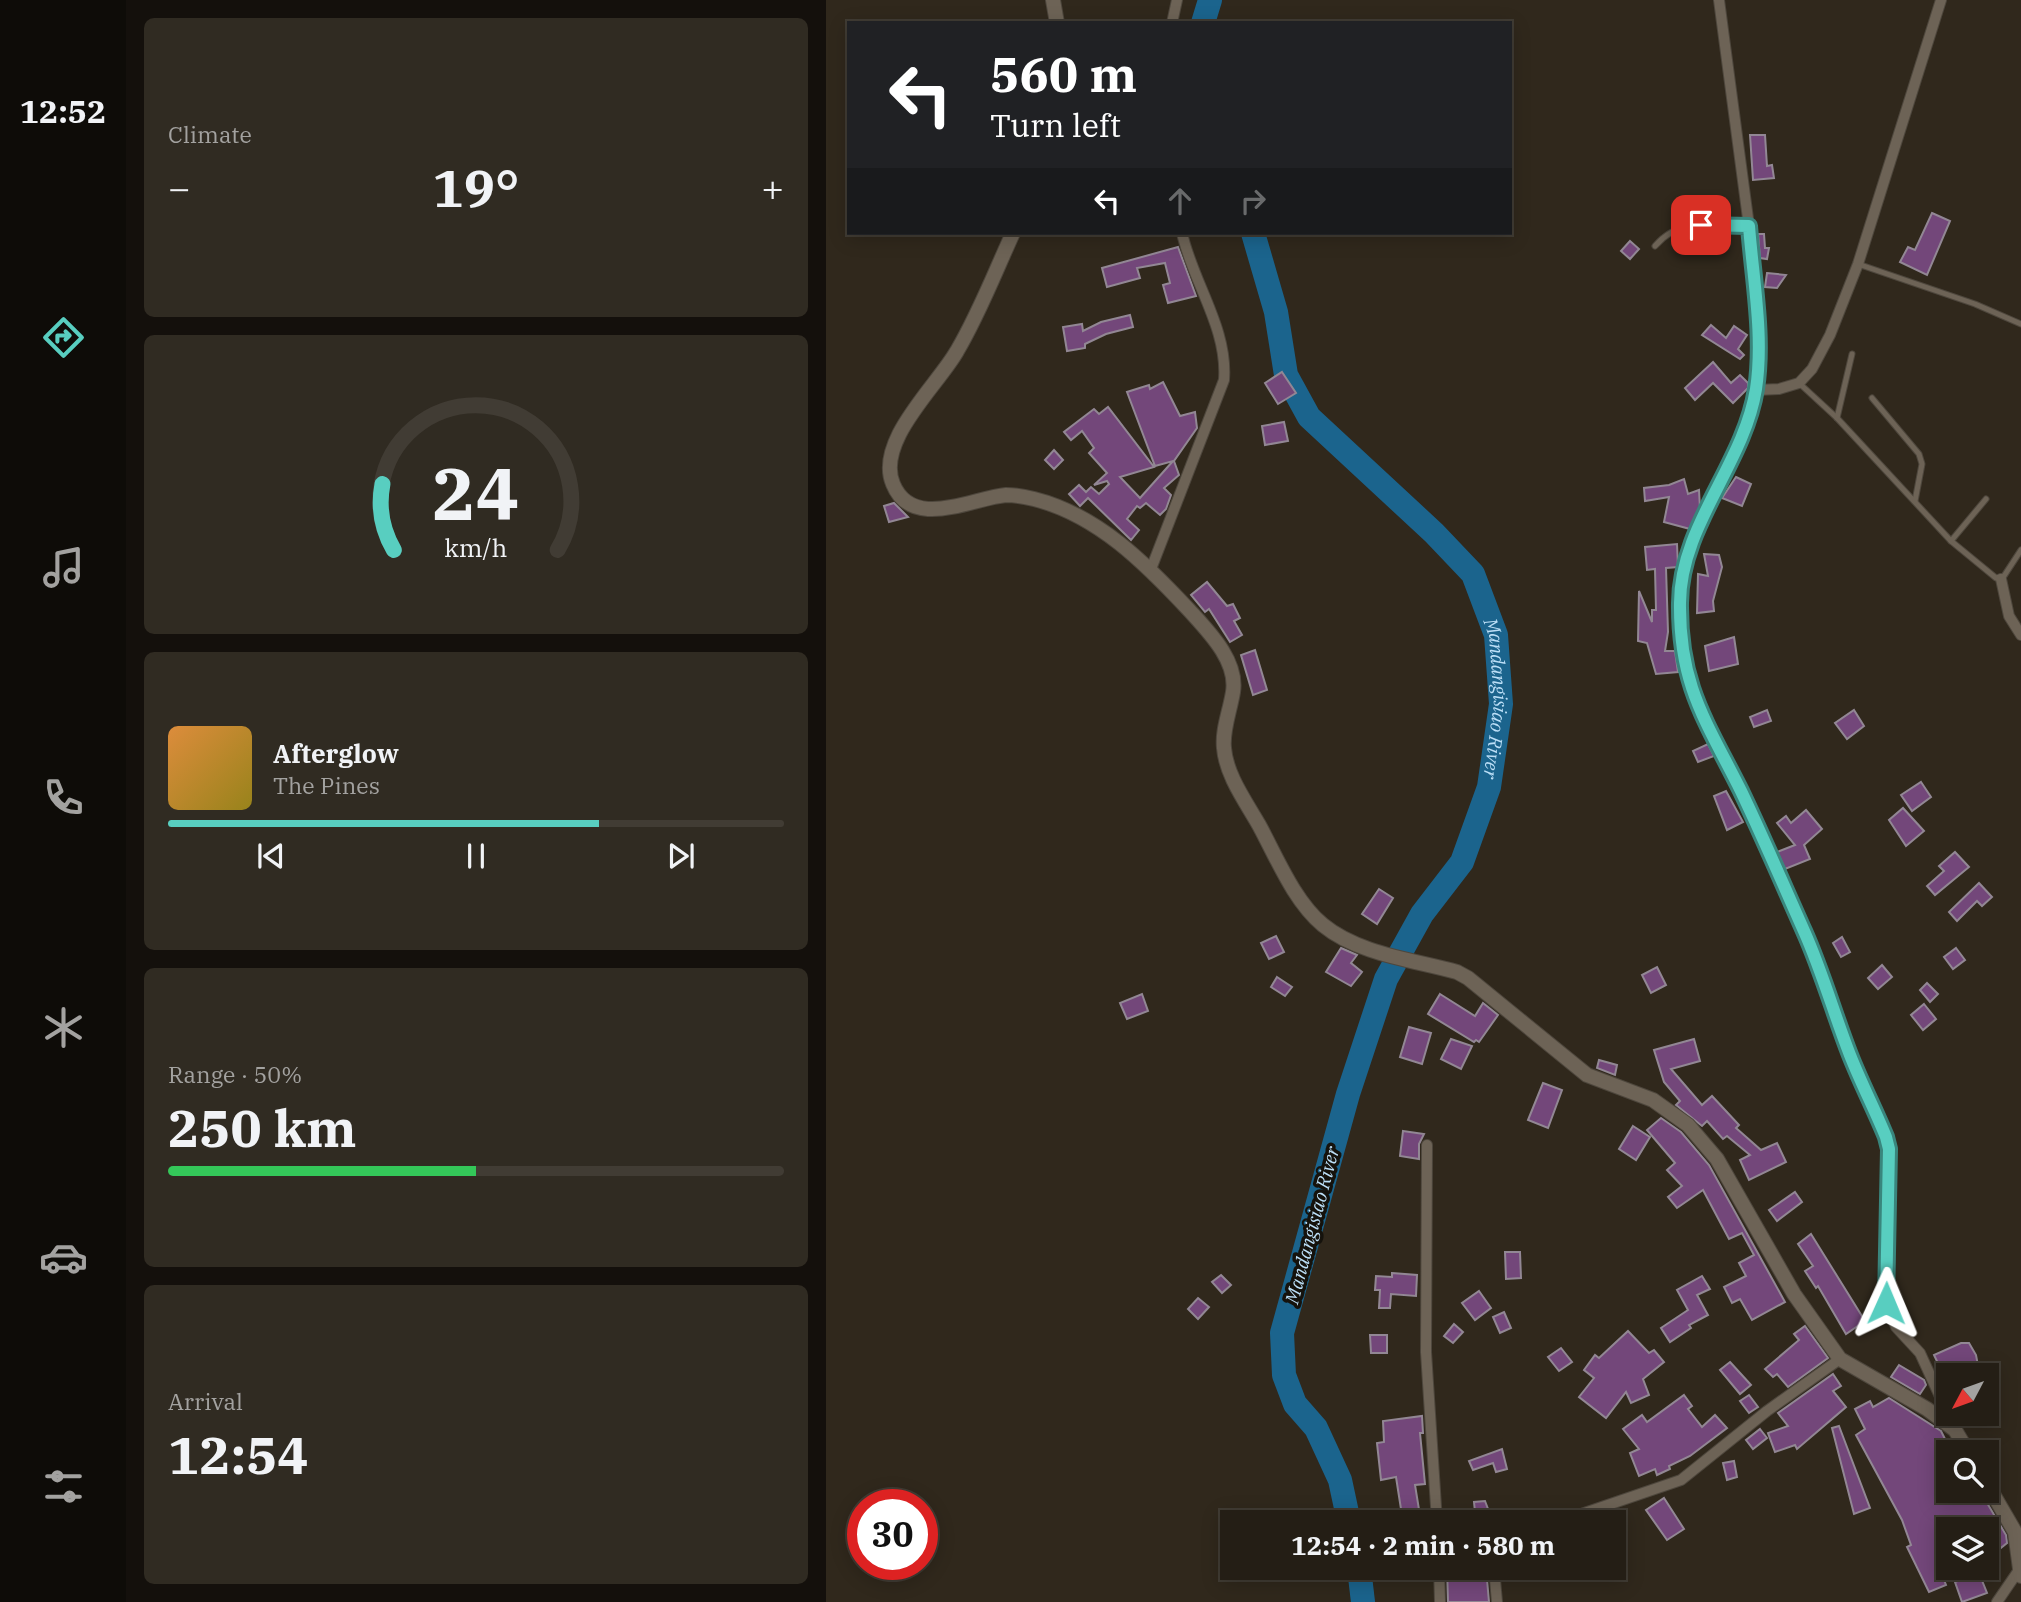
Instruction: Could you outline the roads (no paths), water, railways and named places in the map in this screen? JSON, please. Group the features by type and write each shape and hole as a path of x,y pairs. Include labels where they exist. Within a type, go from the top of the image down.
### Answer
{"street":[{"path":"1053,0 1057,21"},
{"path":"1172,21 1177,0"},
{"path":"1719,0 1749,226 1758,330 1756,390 1739,443 1695,538 1686,567 1679,600 1683,660 1695,703 1742,793 1805,933 1850,1057 1886,1137 1889,1149 1886,1303 1896,1327 1924,1359 1936,1386"},
{"path":"1756,390 1779,389 1799,383 1812,369 1830,335 1858,264 1941,0"},
{"path":"1012,235 957,353 931,385 895,445 890,458 893,485 913,507 930,509 1008,495 1034,499 1077,517 1120,542 1151,569 1200,623 1228,661 1234,675 1225,733 1227,767 1310,912 1339,936 1369,948 1439,967 1468,978 1587,1075 1653,1100 1688,1125 1717,1159 1794,1294 1840,1359 1857,1371 1912,1399 1955,1430"},
{"path":"1151,569 1224,380 1224,348 1188,259 1182,235"},
{"path":"2001,579 2009,616 2021,635"},
{"path":"1427,1145 1426,1352 1436,1510"},
{"path":"1593,1510 1681,1480 1767,1411 1840,1359"},
{"path":"1953,1426 1961,1440"},
{"path":"1997,1602 2021,1571 2015,1532 1998,1503"},
{"path":"1439,1580 1440,1602"},
{"path":"1495,1580 1497,1602"}],"lane":[{"path":"1655,246 1667,232 1686,225 1749,226"},
{"path":"1858,264 1975,304 2021,324"},
{"path":"1838,418 1852,354"},
{"path":"1799,383 1838,418 1951,541 1996,579 2001,579 2021,550"},
{"path":"1872,398 1919,454 1922,464 1914,501"},
{"path":"1951,541 1986,499"}],"waterway":[{"name":"Mandangisiao River","path":"1204,21 1210,0"},
{"name":"Mandangisiao River","path":"1254,235 1276,312 1286,375 1309,417 1434,533 1473,574 1496,635 1501,704 1489,787 1462,862 1422,914 1386,979 1348,1094 1282,1333 1284,1375 1295,1404 1316,1428 1340,1480 1346,1510"},
{"name":"Mandangisiao River","path":"1360,1580 1363,1602"}]}
